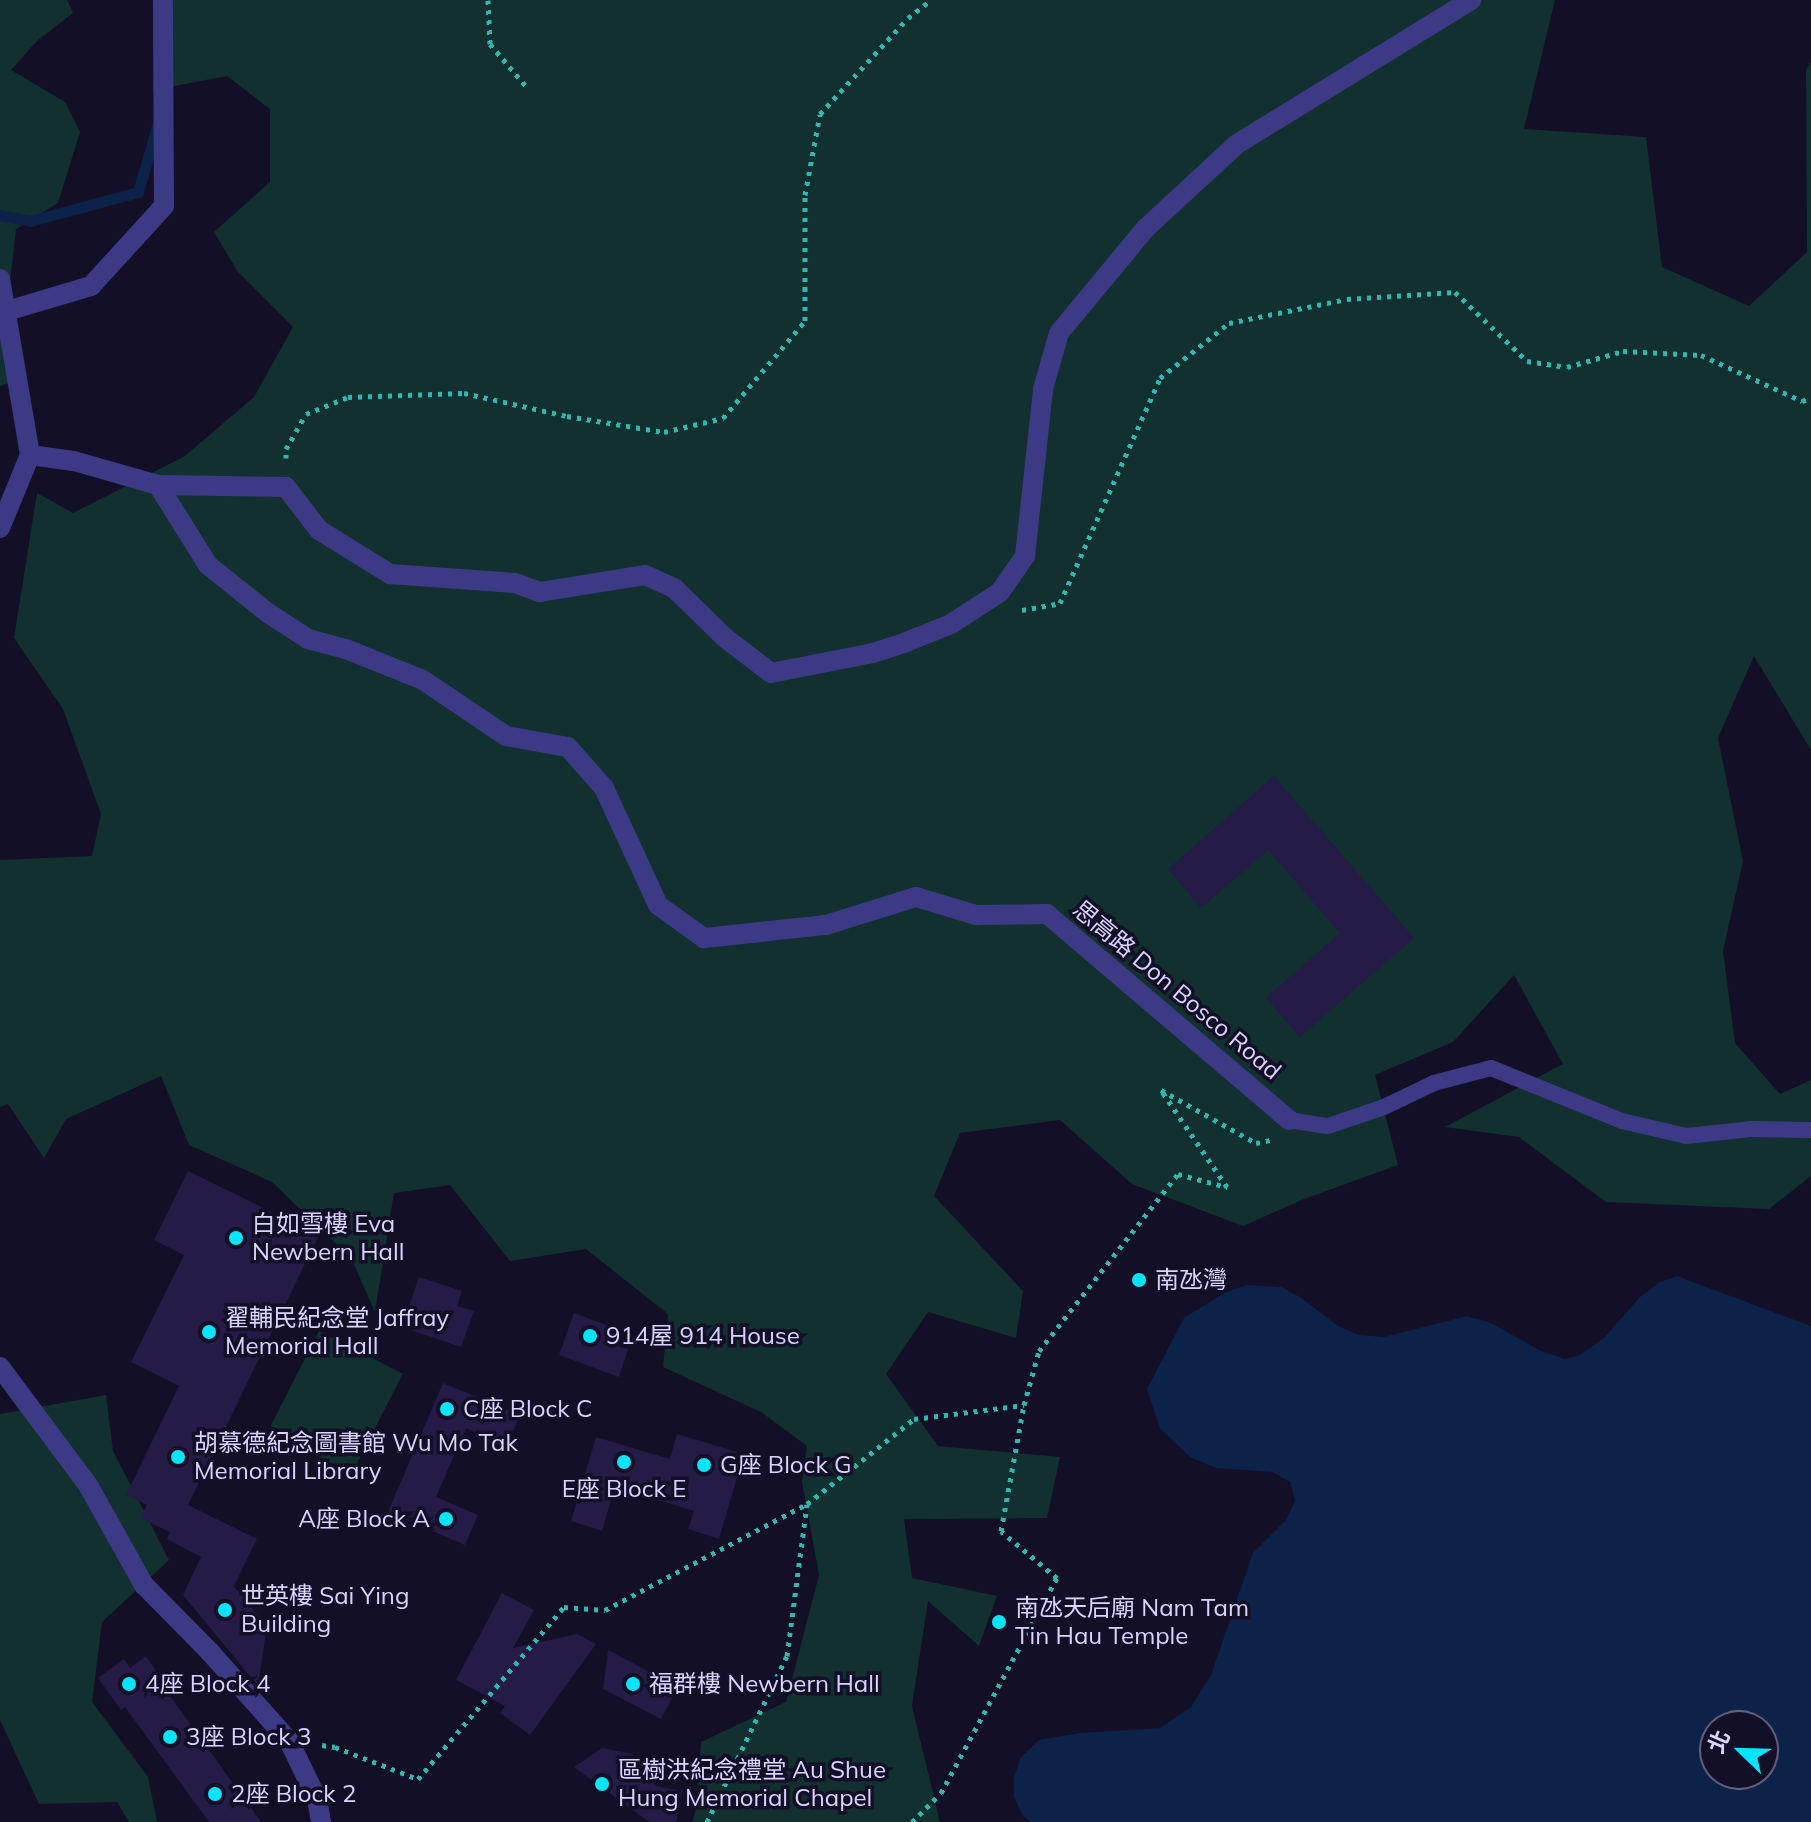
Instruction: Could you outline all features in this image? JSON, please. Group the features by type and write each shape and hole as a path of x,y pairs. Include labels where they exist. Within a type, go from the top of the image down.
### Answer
{"street":[{"path":"7,311 91,286 164,206 163,0"},
{"path":"30,455 74,461 158,485 286,487 319,530 390,574 515,583 540,592 645,575 674,588 724,637 771,673 873,653 951,624 1000,592 1025,556 1043,389 1059,333 1146,228 1237,144 1471,0"},
{"path":"0,279 30,455 0,528"},
{"name":"思高路 Don Bosco Road","path":"158,485 208,565 268,613 308,639 346,649 423,680 478,721 506,736 568,747 604,788 658,905 704,938 826,925 916,897 976,915 1047,914 1289,1120"},
{"path":"0,1367 88,1485 144,1585 210,1652 289,1741 317,1799 321,1822"}],"lane":[{"path":"1289,1120 1328,1126 1384,1107 1434,1083 1491,1068 1622,1121 1686,1136 1751,1129 1811,1130"}],"path":[{"path":"488,0 490,44 526,86"},
{"path":"286,487 286,449 306,414 348,397 464,393 567,416 664,432 723,418 805,321 805,195 820,114 908,18 931,0"},
{"path":"1014,612 1060,603 1160,378 1229,323 1347,299 1455,292 1527,361 1567,367 1623,351 1701,355 1802,401 1811,398"},
{"path":"912,1822 941,1793 1057,1578 1001,1531 1024,1405 1039,1351 1178,1174 1227,1187 1161,1090 1256,1143 1276,1139 1289,1120"},
{"path":"289,1741 335,1747 418,1779 564,1607 605,1610 807,1504 914,1419 1024,1405"},
{"path":"707,1822 787,1656 807,1504"}],"green space":[{"path":"0,0 67,0 73,13 37,41 11,70 65,102 80,132 58,203 16,229 9,291 18,380 0,386"},
{"path":"159,0 1555,0 1524,129 1646,137 1662,267 1749,306 1807,252 1806,70 1811,62 1811,750 1754,656 1718,738 1743,861 1723,951 1735,1043 1780,1094 1811,1080 1811,1176 1769,1209 1606,1202 1519,1137 1445,1127 1563,1064 1514,975 1453,1042 1375,1075 1398,1165 1304,1199 1243,1226 1132,1184 1060,1120 960,1133 934,1196 1023,1291 1016,1338 928,1312 886,1374 938,1446 1060,1457 1047,1518 904,1519 912,1578 997,1596 979,1646 928,1601 912,1706 940,1822 692,1822 697,1807 701,1742 786,1702 819,1575 802,1482 807,1446 761,1412 663,1367 668,1314 586,1249 510,1261 450,1185 394,1193 375,1312 351,1258 272,1182 189,1145 161,1076 66,1119 44,1158 8,1104 0,1107 0,860 92,856 101,814 63,709 14,638 37,493 73,513 185,456 254,397 293,327 238,272 214,232 270,182 270,109 227,76 153,90"},
{"path":"319,1331 403,1374 352,1473 268,1431"},
{"path":"106,1395 113,1451 169,1560 102,1622 92,1702 148,1777 157,1822 129,1822 117,1802 39,1804 0,1720 0,1414"}],"water":[{"path":"1677,1276 1811,1326 1811,1822 1031,1822 1023,1816 1014,1797 1014,1777 1021,1757 1039,1740 1080,1733 1160,1728 1191,1707 1211,1675 1253,1553 1286,1520 1295,1501 1290,1482 1272,1472 1216,1468 1190,1457 1160,1428 1147,1389 1184,1318 1224,1293 1247,1285 1281,1287 1300,1297 1338,1326 1359,1335 1384,1337 1467,1316 1491,1323 1541,1351 1565,1359 1580,1355 1604,1338 1640,1297 1660,1282"}],"building":[{"path":"1274,776 1414,938 1300,1037 1266,998 1340,933 1268,850 1201,908 1168,869"},
{"path":"188,1171 319,1235 188,1505 257,1539 234,1586 267,1626 258,1686 183,1595 201,1557 167,1539 170,1532 140,1518 147,1505 126,1495 179,1386 131,1362 184,1255 154,1240"},
{"path":"419,1277 462,1291 457,1306 474,1311 461,1347 402,1327"},
{"name":"914屋 914 House","path":"574,1313 617,1329 611,1343 628,1349 619,1377 559,1355"},
{"path":"443,1383 520,1415 507,1446 466,1428 436,1497 478,1515 465,1545 388,1512"},
{"path":"677,1434 744,1454 719,1539 688,1529 694,1511 615,1487 602,1531 571,1521 596,1437 670,1459"},
{"path":"502,1593 534,1610 513,1648 577,1634 596,1644 530,1735 500,1713 505,1706 456,1680"},
{"path":"608,1650 678,1687 661,1719 603,1689"},
{"path":"146,1656 162,1680 160,1682 261,1822 209,1822 125,1707 121,1710 98,1678 124,1659 130,1668"},
{"path":"602,1748 633,1754 656,1786 682,1791 676,1822 649,1822 574,1767"}],"waterway":[{"path":"0,215 30,221 138,192 157,126"}],"place":[{"name":"白如雪樓 Eva Newbern Hall","path":"236,1238"},
{"name":"南氹灣","path":"1139,1280"},
{"name":"翟輔民紀念堂 Jaffray Memorial Hall","path":"209,1332"},
{"name":"914屋 914 House","path":"590,1336"},
{"name":"C座 Block C","path":"447,1409"},
{"name":"胡慕德紀念圖書館 Wu Mo Tak Memorial Library","path":"178,1457"},
{"name":"E座 Block E","path":"624,1462"},
{"name":"G座 Block G","path":"704,1465"},
{"name":"A座 Block A","path":"446,1519"},
{"name":"世英樓 Sai Ying Building","path":"225,1610"},
{"name":"南氹天后廟 Nam Tam Tin Hau Temple","path":"999,1622"},
{"name":"4座 Block 4","path":"129,1684"},
{"name":"福群樓 Newbern Hall","path":"633,1684"},
{"name":"3座 Block 3","path":"170,1737"},
{"name":"區樹洪紀念禮堂 Au Shue Hung Memorial Chapel","path":"602,1784"},
{"name":"2座 Block 2","path":"215,1794"}]}
